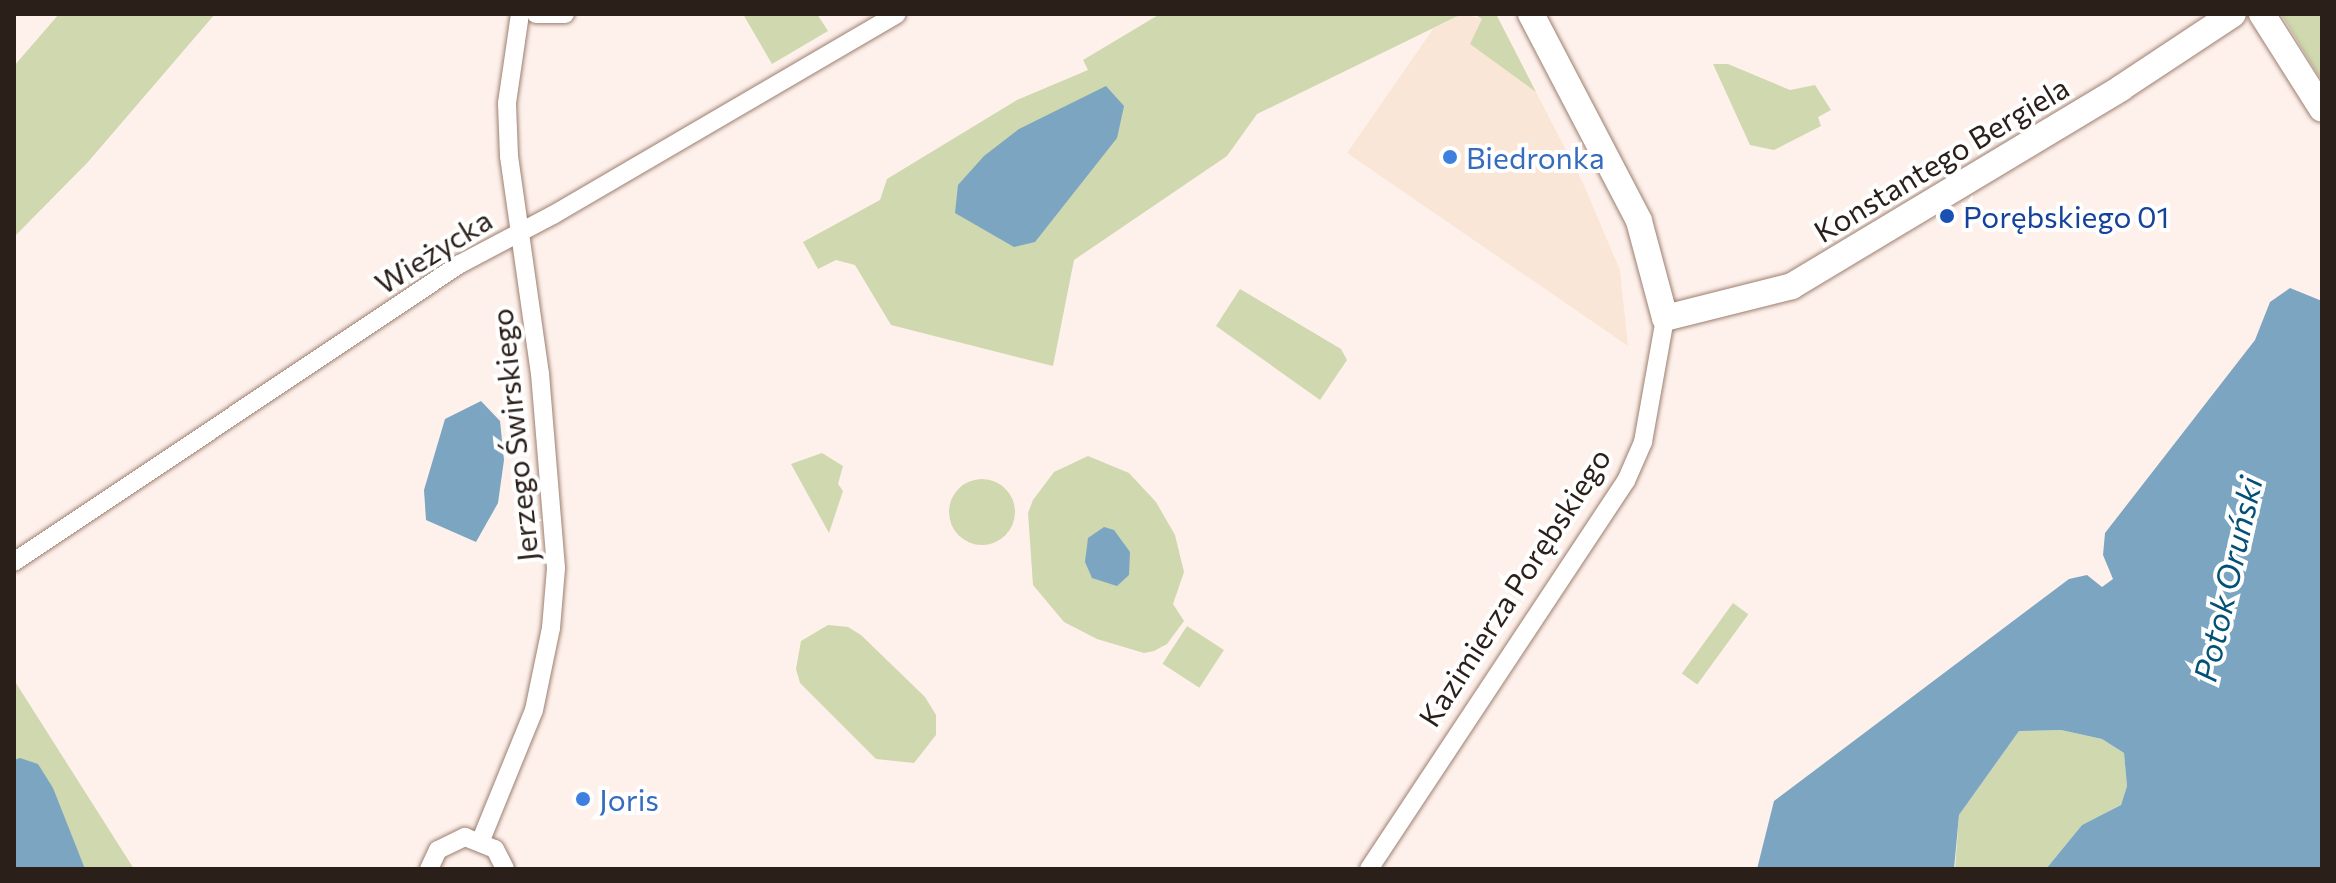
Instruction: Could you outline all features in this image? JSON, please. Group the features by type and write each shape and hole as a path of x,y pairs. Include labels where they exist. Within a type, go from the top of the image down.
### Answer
{"street":[{"name":"Jerzego Świrskiego","path":"481,840 534,710 551,628 556,568 540,374 519,232 507,103 520,14"},
{"path":"536,14 565,14"},
{"name":"Wieżycka","path":"14,562 452,269 897,14"},
{"name":"Kazimierza Porębskiego","path":"1369,869 1626,481 1643,442 1665,318 1639,221 1531,14"},
{"name":"Konstantego Bergiela","path":"1665,318 1792,286 2121,88 2233,14"},
{"path":"2262,14 2322,109"},
{"path":"429,869 438,850 450,841 481,840 495,849 505,869"}],"shaded area":[{"path":"1462,14 1483,19 1470,44 1536,92 1583,183 1620,270 1628,346 1347,153 1433,29"}],"green space":[{"path":"59,14 215,14 88,162 14,237 14,66"},
{"path":"743,14 817,14 828,31 772,64"},
{"path":"1160,14 1462,14 1257,114 1227,156 1074,260 1053,366 891,325 855,265 836,260 818,269 803,242 880,200 887,179 1017,100 1088,70 1083,60"},
{"path":"1474,14 1496,14 1536,92 1470,44 1482,19"},
{"path":"2281,14 2322,14 2322,81 2314,68"},
{"path":"1713,64 1728,64 1790,90 1815,85 1831,110 1818,117 1821,126 1774,150 1750,145"},
{"path":"1240,289 1341,349 1347,360 1320,400 1216,326"},
{"path":"822,453 843,466 838,484 843,491 829,533 791,464"},
{"path":"1088,456 1129,473 1156,502 1175,535 1184,572 1173,604 1184,621 1167,644 1154,651 1144,653 1097,639 1064,622 1033,585 1028,513 1033,500 1054,472"},
{"path":"982,479 1005,489 1015,512 1005,535 982,545 959,535 949,512 959,489"},
{"path":"1733,603 1748,614 1697,685 1682,673"},
{"path":"828,625 848,627 861,635 925,697 936,715 936,735 914,763 876,759 800,683 796,669 801,641"},
{"path":"1187,626 1224,650 1199,688 1162,664"},
{"path":"14,680 134,869 85,869 38,764 14,760"},
{"path":"2061,730 2102,739 2124,753 2127,786 2121,805 2082,825 2046,869 1955,869 1959,815 2019,731"}],"water":[{"path":"1106,86 1124,106 1117,138 1035,242 1014,247 955,213 958,185 984,156 1019,129"},
{"name":"Potok Oruński","path":"2290,288 2322,301 2322,869 2046,869 2082,825 2121,805 2127,786 2124,753 2102,739 2061,730 2019,731 1959,815 1954,869 1757,869 1774,801 2069,579 2087,575 2102,587 2113,579 2103,555 2105,533 2255,340 2270,302"},
{"path":"481,401 500,421 504,460 498,503 476,542 426,520 424,490 445,419"},
{"path":"1104,527 1114,530 1130,552 1129,575 1117,586 1092,578 1085,562 1088,538"},
{"path":"20,758 38,764 53,788 85,869 14,869 14,760"}],"place":[{"name":"Biedronka","path":"1450,157"},
{"name":"Porębskiego 01","path":"1947,216"},
{"name":"Joris","path":"583,799"}]}
